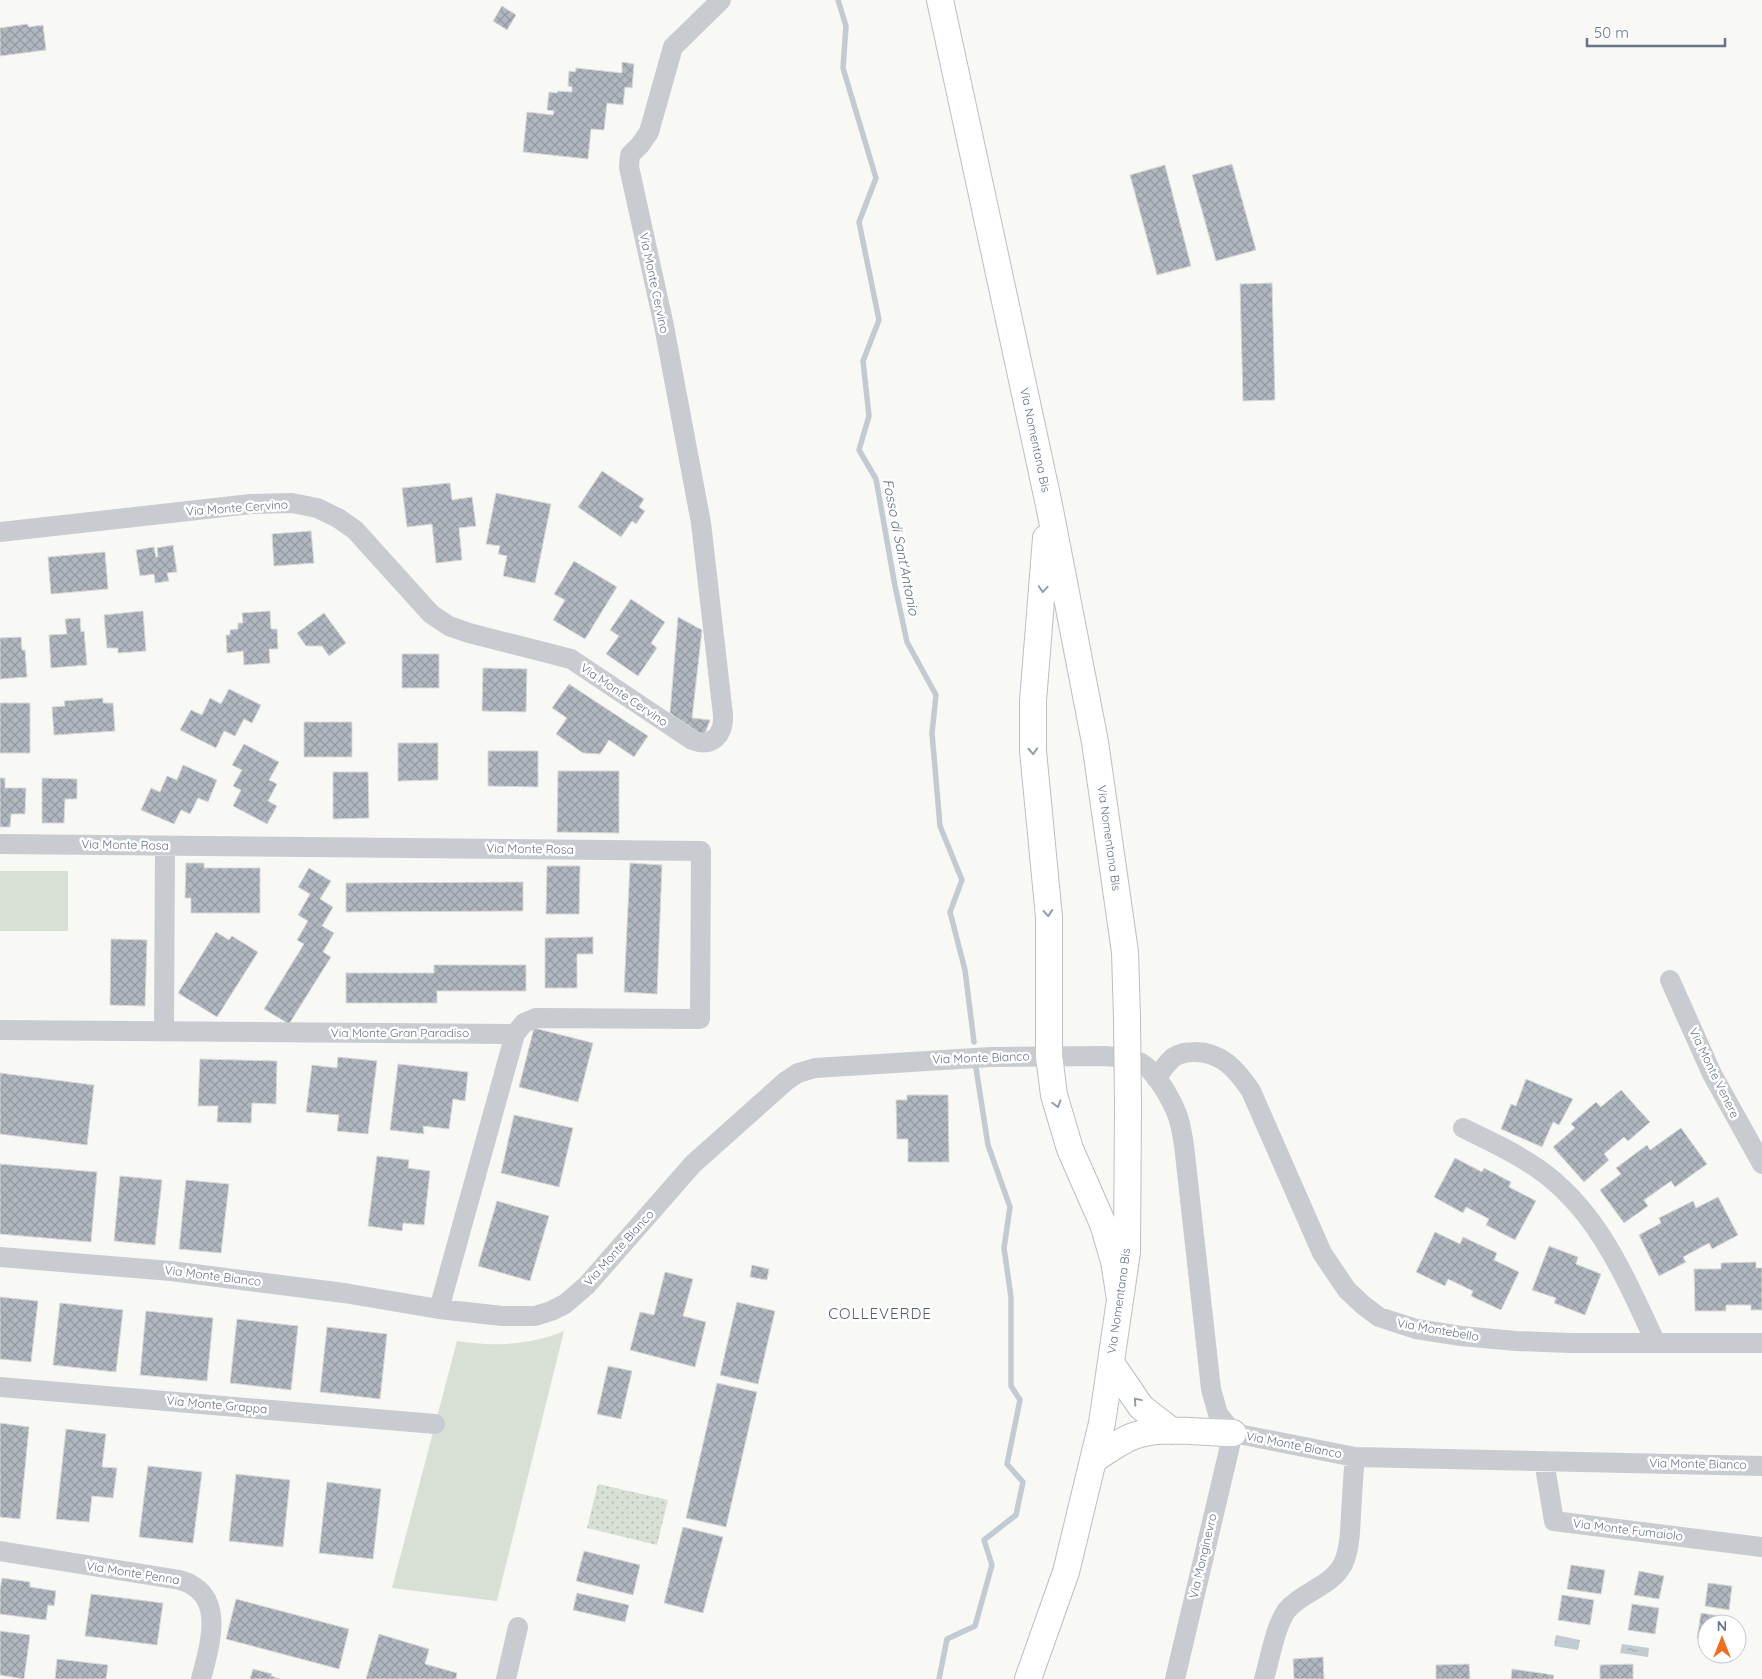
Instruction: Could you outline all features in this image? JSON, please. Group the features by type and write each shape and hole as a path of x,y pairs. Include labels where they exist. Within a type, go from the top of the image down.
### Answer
{"main road":[{"name":"Via Nomentana Bis","path":"940,0 1049,505 1095,742 1125,952 1128,1106 1127,1252 1102,1423 1066,1572 1028,1679"},
{"path":"1049,505 1032,701 1032,751 1049,917 1049,1056 1054,1095 1070,1148 1104,1224 1114,1261 1120,1299"},
{"path":"1111,1363 1142,1406 1172,1431"},
{"path":"1093,1460 1133,1436 1140,1434 1172,1431 1233,1433"}],"street":[{"name":"Via Monte Cervino","path":"0,532 268,503 317,508 338,518 355,530 431,614 449,626 469,633 571,659 692,740 702,743 713,740 721,732 723,714 701,523 664,326 629,167 630,155 649,132 673,47 720,0"},
{"name":"Via Monte Rosa","path":"0,844 701,851 700,1019 536,1018 524,1023 515,1034"},
{"path":"164,1031 165,846"},
{"name":"Via Monte Venere","path":"1670,980 1712,1074 1757,1143 1762,1164"},
{"name":"Via Monte Gran Paradiso","path":"0,1030 515,1034"},
{"path":"439,1309 515,1034"},
{"name":"Via Montebello","path":"1156,1078 1174,1057 1186,1052 1209,1054 1226,1061 1232,1067 1251,1092 1322,1253 1347,1290 1362,1305 1379,1317 1416,1329 1474,1338 1570,1343 1762,1343"},
{"name":"Via Monte Bianco","path":"0,1258 171,1271 344,1293 439,1309 502,1316 535,1316 565,1304 587,1285 693,1164 786,1081 798,1073 815,1068 982,1057 1104,1056 1130,1059 1148,1067 1172,1102 1178,1116 1184,1145 1211,1389 1218,1414 1233,1433 1354,1457 1762,1466"},
{"path":"1463,1128 1508,1150 1539,1169 1558,1185 1586,1214 1612,1251 1656,1343"},
{"name":"Via Monte Grappa","path":"0,1386 435,1424"},
{"name":"Via Monginevro","path":"1175,1679 1233,1433"},
{"path":"1264,1679 1279,1627 1288,1610 1299,1600 1331,1579 1342,1566 1345,1559 1349,1542 1354,1457"},
{"name":"Via Monte Fumaiolo","path":"1544,1461 1554,1521 1762,1547"},
{"name":"Via Monte Penna","path":"0,1551 180,1580 200,1589 206,1596 211,1611 209,1650 201,1679"},
{"path":"506,1679 518,1627"}],"shaded area":[{"path":"0,871 68,871 68,931 0,931"},
{"path":"564,1331 497,1601 392,1588 457,1341 512,1344 551,1336"},
{"path":"598,1484 668,1500 657,1545 587,1528"}],"water":[{"path":"1556,1635 1580,1640 1578,1650 1554,1646"},
{"path":"1622,1644 1649,1648 1648,1657 1620,1653"}],"building":[{"path":"502,6 516,15 507,30 493,21"},
{"path":"27,24 29,27 43,25 46,50 0,56 0,28"},
{"path":"622,62 634,64 632,88 625,87 623,105 607,103 604,130 591,129 588,159 523,152 527,112 553,115 554,111 547,110 549,92 572,92 572,87 568,86 569,71 575,72 576,68 622,73"},
{"path":"1232,164 1256,250 1216,261 1192,175"},
{"path":"1165,165 1191,266 1157,275 1130,175"},
{"path":"1272,283 1275,400 1243,401 1240,284"},
{"path":"602,471 644,499 639,507 645,511 636,524 632,521 621,537 578,507"},
{"path":"450,483 452,500 472,497 476,526 459,528 462,560 436,563 432,524 407,527 402,488"},
{"path":"496,493 551,504 535,583 503,576 507,556 498,554 500,546 486,544"},
{"path":"311,531 314,563 274,566 272,534"},
{"path":"173,545 177,572 167,573 169,581 155,583 154,574 140,576 136,550 154,547 156,557 158,557 157,548"},
{"path":"105,552 108,589 51,594 48,557"},
{"path":"574,561 617,587 585,639 553,620 565,600 554,594"},
{"path":"631,599 665,622 651,643 657,648 638,676 606,654 619,636 610,630"},
{"path":"143,611 146,651 118,653 118,648 107,648 104,615"},
{"path":"270,611 271,629 277,629 278,649 269,649 270,663 244,665 243,651 227,653 226,635 230,635 230,630 238,629 238,623 243,623 242,613"},
{"path":"324,613 346,643 329,656 322,646 306,646 297,633"},
{"path":"678,617 702,630 692,718 710,720 704,736 670,713"},
{"path":"80,618 81,632 84,631 87,665 51,668 49,635 67,634 65,619"},
{"path":"21,637 22,650 25,650 27,677 0,679 0,638"},
{"path":"402,654 439,654 439,688 402,688"},
{"path":"483,668 527,669 526,712 482,711"},
{"path":"569,684 648,736 634,757 609,740 600,754 583,753 556,734 567,718 552,708"},
{"path":"229,689 261,705 252,723 244,719 235,736 224,731 216,748 180,730 191,710 202,715 210,698 221,704"},
{"path":"103,698 103,703 113,703 115,731 54,735 52,707 65,706 64,701"},
{"path":"0,703 30,703 30,753 0,753"},
{"path":"304,722 352,722 352,757 304,757"},
{"path":"398,743 438,743 438,780 398,781"},
{"path":"244,744 279,762 269,780 277,784 268,801 277,806 267,824 233,806 241,790 233,786 242,770 232,765"},
{"path":"488,751 538,751 538,787 488,786"},
{"path":"183,765 217,780 208,802 198,798 190,814 181,810 174,824 141,810 151,788 160,792 167,776 177,780"},
{"path":"558,771 619,771 619,833 557,832"},
{"path":"333,772 368,772 369,818 333,819"},
{"path":"0,778 5,778 5,788 26,788 25,814 11,814 10,827 0,827"},
{"path":"42,778 77,779 77,799 65,799 64,823 42,823"},
{"path":"186,863 204,863 204,868 260,868 260,913 191,913 191,898 185,898"},
{"path":"630,863 662,865 657,994 624,992"},
{"path":"547,866 580,866 579,914 546,914"},
{"path":"309,868 331,881 320,899 333,907 322,926 334,933 323,952 331,957 289,1024 264,1009 304,944 297,940 308,921 298,915 310,894 298,887"},
{"path":"523,882 523,911 346,912 346,883"},
{"path":"216,932 229,940 232,936 258,952 217,1017 178,993"},
{"path":"593,937 593,954 577,954 577,988 545,988 545,938"},
{"path":"111,939 147,940 145,1006 110,1005"},
{"path":"434,965 526,965 526,991 437,991 437,1003 346,1003 346,973 434,973"},
{"path":"534,1028 593,1043 578,1102 519,1087"},
{"path":"338,1057 377,1061 368,1134 337,1131 339,1115 306,1112 312,1065 337,1068"},
{"path":"200,1059 277,1061 276,1104 252,1103 251,1123 217,1122 218,1106 198,1106"},
{"path":"398,1064 468,1072 465,1101 453,1099 449,1129 423,1126 424,1134 390,1130"},
{"path":"0,1073 94,1085 87,1145 0,1134"},
{"path":"1526,1079 1573,1099 1559,1125 1553,1122 1542,1147 1501,1129 1511,1104 1516,1106"},
{"path":"1621,1090 1650,1122 1628,1141 1624,1137 1604,1154 1609,1160 1584,1182 1553,1147 1575,1128 1571,1124 1596,1102 1601,1107"},
{"path":"907,1095 948,1095 949,1162 908,1162 908,1139 897,1139 896,1100 907,1100"},
{"path":"514,1115 573,1128 559,1187 501,1173"},
{"path":"1681,1128 1707,1164 1675,1187 1671,1181 1644,1200 1648,1206 1624,1223 1600,1190 1621,1174 1616,1168 1647,1145 1650,1150"},
{"path":"377,1156 409,1160 408,1168 430,1171 424,1225 403,1223 402,1231 368,1226"},
{"path":"1455,1158 1482,1172 1484,1168 1511,1182 1509,1187 1536,1201 1515,1240 1486,1225 1489,1219 1466,1207 1463,1213 1434,1197"},
{"path":"0,1164 97,1172 91,1242 0,1234"},
{"path":"120,1176 162,1180 155,1245 114,1241"},
{"path":"186,1180 229,1184 221,1253 179,1249"},
{"path":"1718,1197 1738,1235 1712,1249 1709,1243 1683,1257 1686,1262 1659,1276 1639,1235 1661,1223 1659,1218 1693,1201 1696,1208"},
{"path":"497,1201 549,1216 530,1281 478,1266"},
{"path":"1435,1232 1460,1244 1463,1237 1497,1253 1494,1260 1519,1272 1501,1310 1471,1296 1473,1291 1448,1279 1445,1286 1416,1272"},
{"path":"1549,1246 1578,1257 1576,1264 1601,1274 1585,1315 1554,1303 1556,1298 1532,1290"},
{"path":"1756,1262 1756,1268 1762,1268 1762,1310 1751,1310 1751,1305 1726,1305 1726,1311 1695,1311 1694,1269 1721,1269 1721,1263"},
{"path":"752,1265 769,1269 767,1280 750,1277"},
{"path":"665,1272 693,1279 683,1316 706,1322 695,1367 630,1350 640,1312 654,1315"},
{"path":"0,1297 38,1301 31,1362 0,1359"},
{"path":"737,1302 775,1311 758,1384 720,1375"},
{"path":"60,1303 123,1310 116,1372 53,1365"},
{"path":"146,1311 213,1318 207,1381 140,1375"},
{"path":"237,1319 298,1326 291,1390 230,1383"},
{"path":"327,1327 387,1334 380,1399 320,1392"},
{"path":"608,1366 632,1371 621,1419 597,1414"},
{"path":"717,1383 757,1392 726,1527 686,1518"},
{"path":"0,1423 29,1427 20,1519 0,1517"},
{"path":"66,1429 106,1434 102,1467 117,1468 113,1498 92,1496 89,1522 56,1519"},
{"path":"148,1466 202,1472 193,1543 139,1537"},
{"path":"236,1474 290,1480 283,1547 229,1541"},
{"path":"327,1482 381,1489 373,1559 319,1553"},
{"path":"683,1527 723,1537 703,1613 664,1603"},
{"path":"584,1551 640,1565 633,1595 576,1581"},
{"path":"1571,1565 1605,1570 1601,1594 1567,1589"},
{"path":"1639,1571 1664,1576 1659,1599 1634,1595"},
{"path":"2,1578 30,1582 30,1587 56,1591 54,1606 48,1605 46,1620 0,1614"},
{"path":"1708,1583 1732,1586 1729,1610 1705,1606"},
{"path":"577,1593 629,1605 625,1622 573,1610"},
{"path":"91,1594 163,1603 157,1645 85,1636"},
{"path":"1562,1595 1594,1600 1590,1625 1558,1620"},
{"path":"236,1599 349,1629 339,1669 226,1639"},
{"path":"1632,1604 1659,1608 1655,1634 1628,1630"},
{"path":"0,1631 30,1635 24,1679 0,1675"},
{"path":"379,1634 429,1649 425,1664 457,1673 456,1679 366,1679"},
{"path":"1323,1657 1324,1679 1294,1679 1293,1659"},
{"path":"57,1659 108,1665 106,1679 55,1679"},
{"path":"1469,1664 1470,1679 1436,1679 1436,1665"},
{"path":"1633,1664 1633,1679 1600,1679 1600,1665"},
{"path":"253,1669 272,1674 271,1676 280,1679 250,1679"},
{"path":"1512,1669 1554,1675 1553,1679 1511,1679"}],"waterway":[{"name":"Fosso di Sant'Antonio","path":"838,0 846,26 843,68 876,178 859,222 879,320 863,361 869,416 859,450 876,479 907,642 936,695 932,733 940,826 962,880 950,912 965,970 974,1042"},
{"name":"Fosso di Sant'Antonio","path":"939,1679 947,1639 975,1626 992,1565 984,1540 1016,1515 1023,1482 1007,1464 1020,1400 1011,1386 1011,1297 1004,1248 1010,1207 988,1145 976,1068"}],"district":[{"name":"COLLEVERDE","path":"880,1314"}]}
